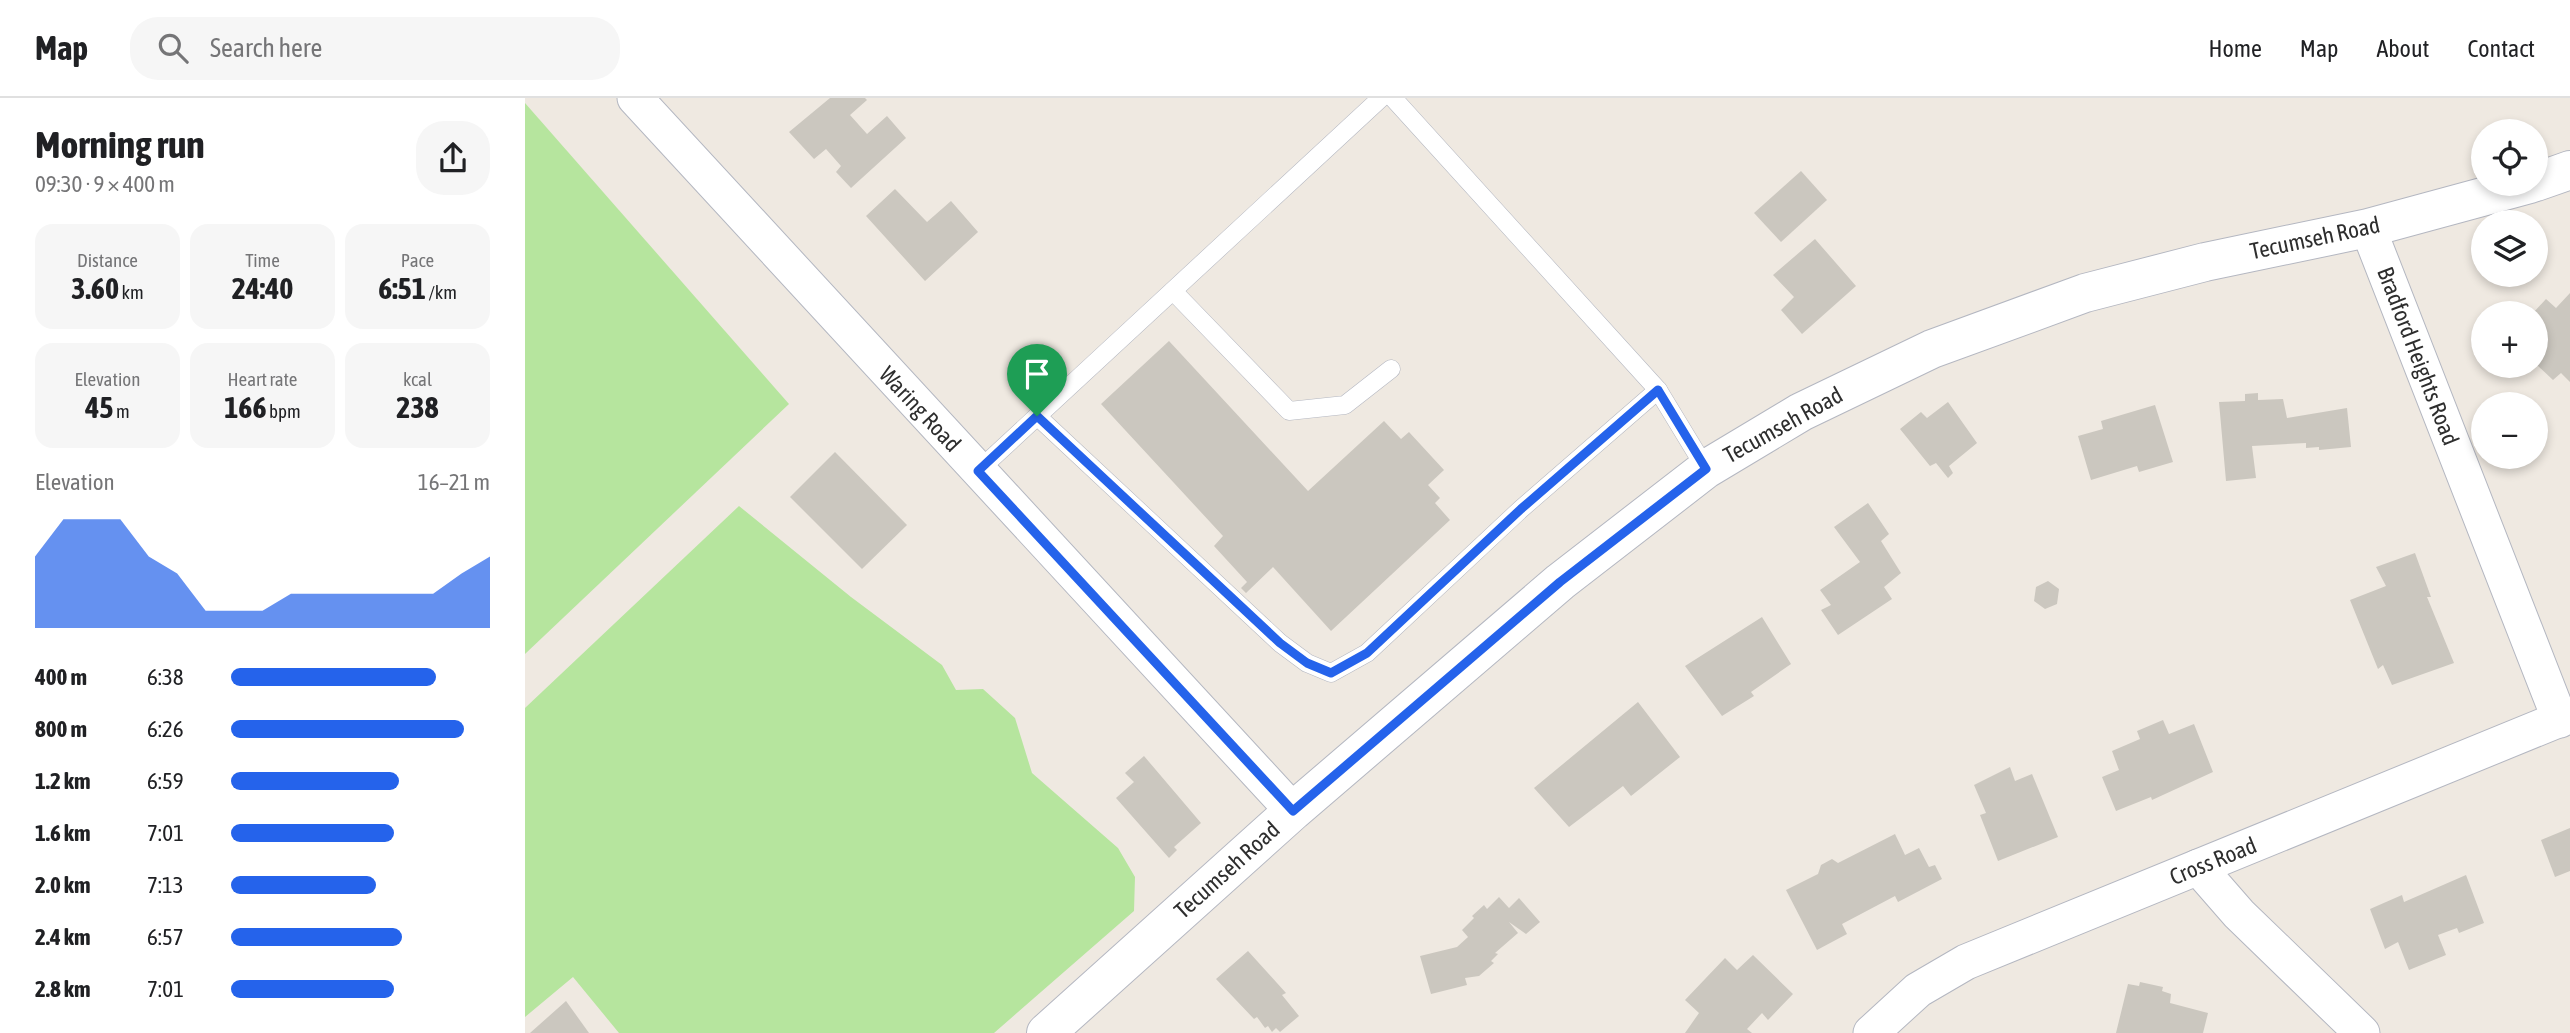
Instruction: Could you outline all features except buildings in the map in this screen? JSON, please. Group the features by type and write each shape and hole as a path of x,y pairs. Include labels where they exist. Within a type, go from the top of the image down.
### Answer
{"street":[{"name":"Waring Road","path":"635,98 1293,811"},
{"path":"2548,178 2570,170"},
{"name":"Tecumseh Road","path":"1046,1033 1293,811 1560,582 1706,469 1801,412 1944,344 2085,293 2205,262 2368,228 2486,196"},
{"name":"Bradford Heights Road","path":"2368,228 2565,717"},
{"name":"Cross Road","path":"1871,1033 1918,990 1966,962 2565,717"},
{"path":"2198,867 2239,914 2362,1033"}],"lane":[{"path":"978,471 1381,98"},
{"path":"1393,98 1658,390 1706,469"},
{"path":"1173,291 1289,411 1345,405 1391,369"},
{"path":"1037,416 1280,643 1307,663 1331,673 1367,653 1521,509 1658,390"}],"green space":[{"path":"525,103 789,404 525,654"},
{"path":"739,506 851,597 942,665 956,690 983,689 1015,718 1032,773 1118,848 1135,877 1134,911 994,1033 619,1033 573,977 525,1017 525,708"}],"route":[{"path":"1658,390 1706,469 1560,582 1293,811 978,471 1037,416 1280,643 1307,663 1331,673 1367,653 1521,509 1590,452 1658,390"}]}
